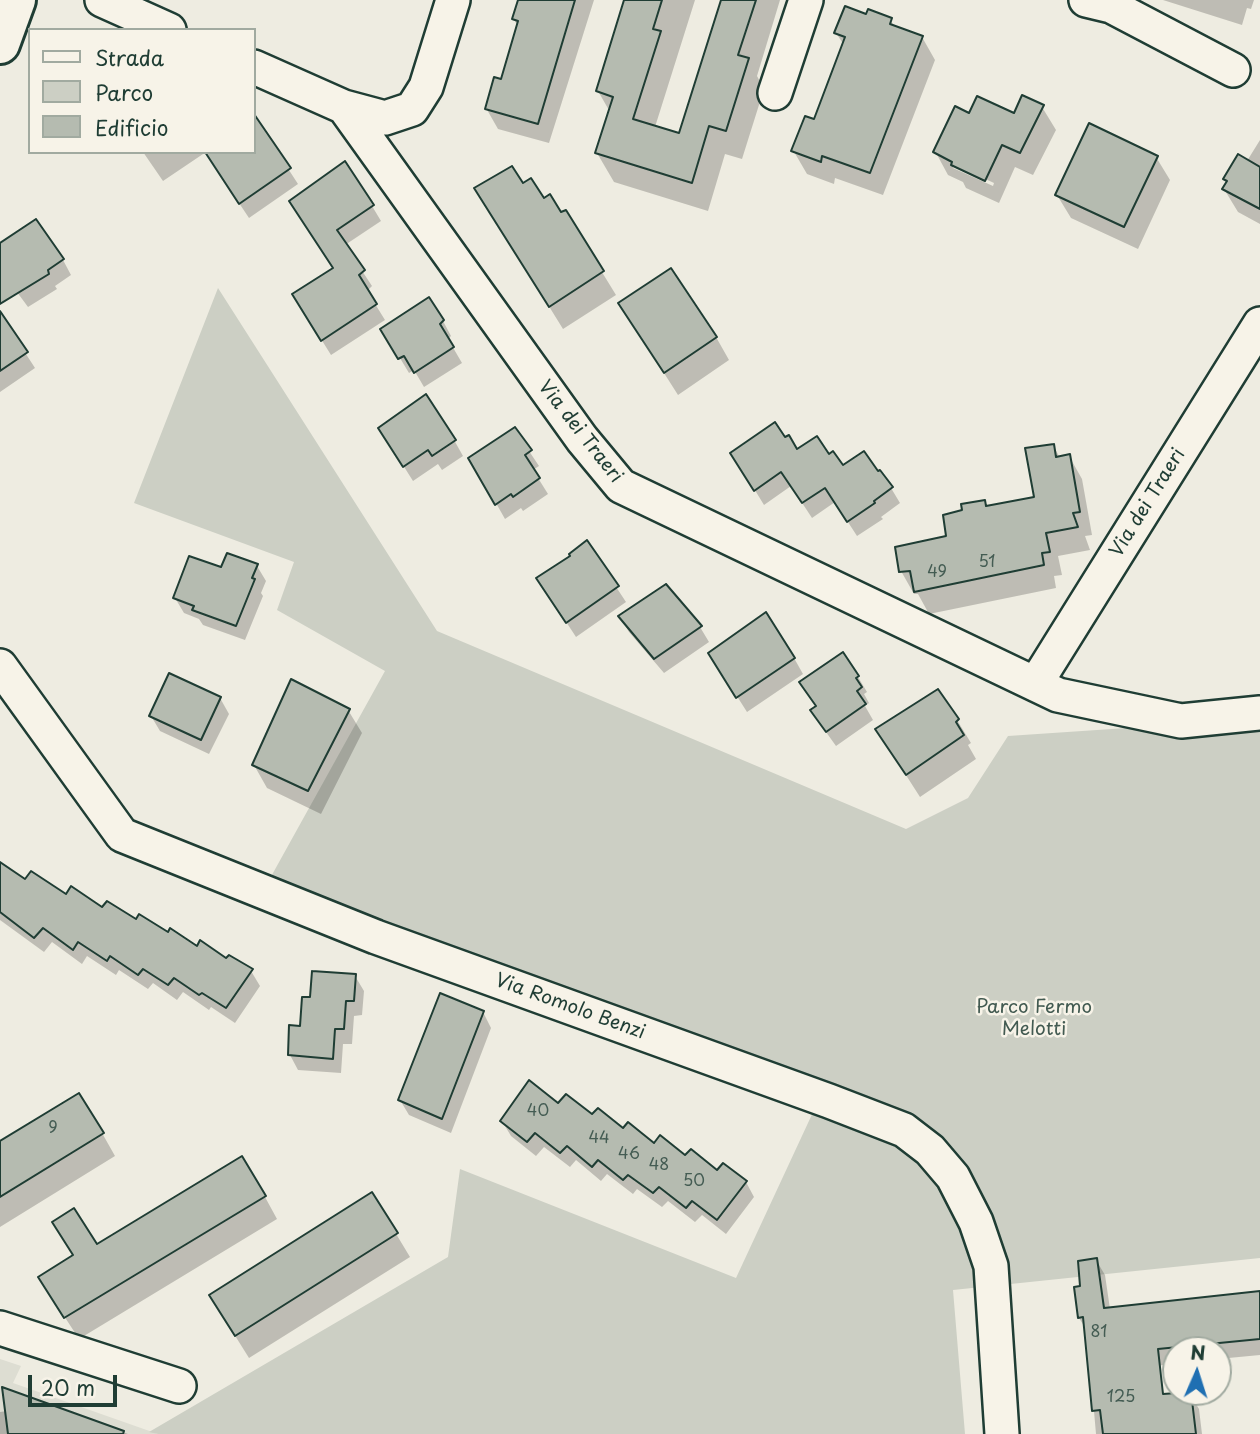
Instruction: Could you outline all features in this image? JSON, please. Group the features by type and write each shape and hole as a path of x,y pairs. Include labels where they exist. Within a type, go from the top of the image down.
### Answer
{"street":[{"path":"0,44 16,0"},
{"path":"102,0 165,28"},
{"path":"256,68 344,107 385,118 411,109 426,87 453,0"},
{"path":"775,93 806,0"},
{"path":"1094,1 1111,6 1233,70"},
{"name":"Via dei Traeri","path":"344,107 582,439 621,486 1058,695 1181,721 1260,713"},
{"name":"Via dei Traeri","path":"1036,683 1260,324"},
{"name":"Via Romolo Benzi","path":"0,666 122,835 376,937 904,1130 930,1150 953,1177 976,1222 990,1266 1002,1434"},
{"path":"0,1328 179,1386"}],"shaded area":[{"path":"0,1359 21,1366 13,1383 158,1434 0,1434"}],"green space":[{"name":"Parco Fermo Melotti","path":"218,288 437,631 906,829 968,798 1008,736 1260,719 1260,1258 953,1290 965,1434 149,1432 448,1257 460,1169 736,1278 821,1095 268,882 385,671 277,610 294,562 134,503"}],"building":[{"path":"518,0 575,0 538,124 485,109 494,77 501,79 518,21 512,19"},
{"path":"624,0 662,0 653,29 661,31 633,119 679,133 721,0 756,0 738,55 749,58 726,131 709,126 692,183 595,153 613,97 596,91"},
{"path":"845,6 866,14 868,9 892,18 890,24 923,36 870,173 822,156 821,162 791,151 805,116 814,119 845,37 834,33"},
{"path":"1022,95 1044,105 1020,153 1002,145 985,181 951,165 952,162 933,152 955,106 969,113 977,96 1014,113"},
{"path":"256,117 291,168 239,204 206,154 256,154"},
{"path":"1089,123 1158,156 1124,227 1055,195"},
{"path":"1238,154 1260,167 1260,209 1222,189 1227,181 1223,179"},
{"path":"345,161 374,205 337,230 365,270 359,275 377,304 321,341 292,294 333,268 289,201"},
{"path":"512,166 523,183 531,178 544,198 550,194 561,212 566,210 604,271 549,307 474,188"},
{"path":"36,219 64,259 48,270 49,274 0,304 0,243"},
{"path":"671,268 717,337 664,373 618,303"},
{"path":"429,297 444,320 440,324 454,347 414,373 404,356 398,359 380,329"},
{"path":"0,311 28,352 0,371"},
{"path":"426,394 456,440 432,456 428,450 403,467 378,428"},
{"path":"775,422 785,437 789,435 797,449 817,436 829,454 833,451 843,465 864,451 893,487 847,522 825,488 802,503 781,472 754,491 730,453"},
{"path":"515,427 532,450 525,455 540,478 513,497 511,494 495,505 468,458"},
{"path":"1054,444 1056,457 1070,454 1080,512 1073,513 1078,527 1046,533 1050,552 1042,553 1044,565 914,592 910,571 899,572 895,547 946,536 943,515 962,510 961,504 985,500 986,506 1034,497 1025,448"},
{"path":"587,540 619,586 566,623 536,578 570,556 569,554"},
{"path":"227,553 258,564 252,578 255,579 236,626 192,610 194,606 173,598 189,556 221,567"},
{"path":"666,584 702,626 654,659 618,616"},
{"path":"766,612 795,658 736,698 708,653"},
{"path":"843,652 859,676 856,678 862,687 857,691 866,704 826,732 810,710 816,706 799,682"},
{"path":"169,673 221,697 201,740 149,716"},
{"path":"291,679 350,709 308,791 252,765"},
{"path":"938,689 959,719 956,722 964,735 906,775 875,729"},
{"path":"0,862 25,879 31,871 66,894 71,886 102,907 107,901 136,919 139,914 168,932 170,928 197,946 200,940 226,958 229,955 253,969 226,1008 202,993 199,995 174,978 168,985 143,969 138,975 110,956 107,961 78,942 73,950 43,928 34,938 0,912"},
{"path":"312,971 356,974 354,1001 346,1001 344,1029 335,1029 333,1059 288,1055 289,1025 300,1026 302,997 310,997"},
{"path":"440,993 484,1011 442,1119 398,1100"},
{"path":"529,1080 558,1103 566,1094 592,1114 598,1108 623,1128 628,1122 654,1143 660,1135 685,1155 691,1149 717,1170 723,1163 747,1181 717,1220 692,1201 686,1208 659,1187 653,1193 628,1175 623,1180 598,1160 592,1167 567,1146 560,1153 535,1133 527,1142 500,1121"},
{"path":"79,1093 104,1133 0,1197 0,1141"},
{"path":"242,1156 266,1196 64,1318 38,1277 73,1255 52,1222 74,1208 97,1244"},
{"path":"372,1192 398,1233 235,1336 209,1295"},
{"path":"1097,1258 1104,1308 1260,1291 1260,1339 1232,1342 1232,1336 1162,1336 1162,1349 1158,1349 1162,1406 1193,1406 1196,1434 1103,1434 1100,1410 1092,1411 1083,1317 1078,1318 1074,1287 1080,1286 1078,1261"},
{"path":"2,1387 124,1431 123,1434 8,1434"}]}
